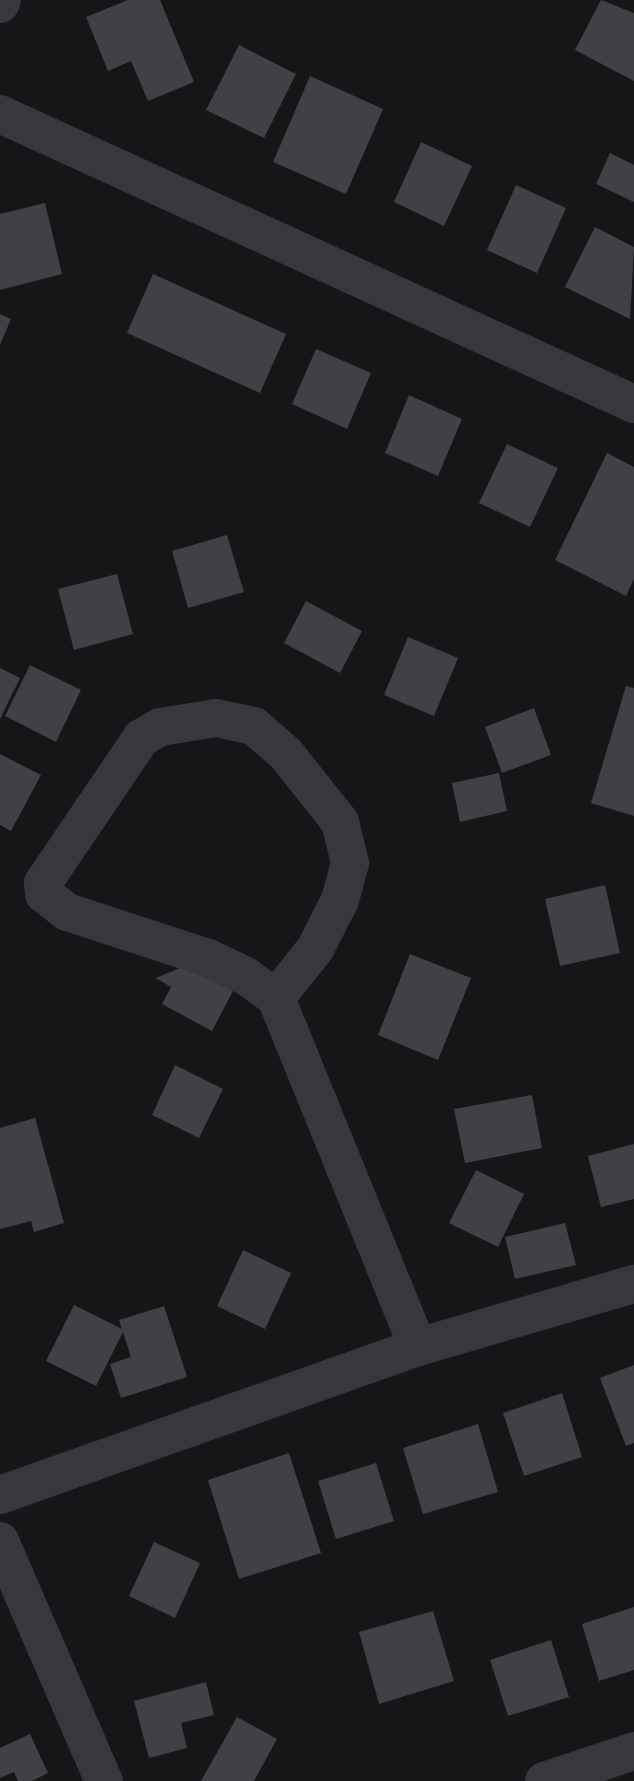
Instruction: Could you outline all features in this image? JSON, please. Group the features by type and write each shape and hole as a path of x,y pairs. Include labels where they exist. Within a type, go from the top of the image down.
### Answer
{"street":[{"path":"0,114 634,404"},
{"path":"276,998 315,949 345,887 350,863 340,822 286,754 254,726 215,718 160,727 141,738 92,807 43,883 44,894 67,912 208,958 246,976 276,998 418,1346"},
{"path":"0,1494 418,1346 634,1283"},
{"path":"0,1541 104,1781"},
{"path":"544,1781 634,1751"}],"building":[{"path":"128,0 160,0 194,82 148,101 131,61 108,71 86,17"},
{"path":"601,0 634,13 634,81 575,50"},
{"path":"239,45 296,74 264,138 206,110"},
{"path":"310,76 383,109 346,194 273,162"},
{"path":"421,142 472,166 444,226 394,202"},
{"path":"610,153 634,165 634,202 596,184"},
{"path":"516,185 566,208 537,273 487,250"},
{"path":"45,203 62,274 0,290 0,214"},
{"path":"595,227 634,247 630,319 565,287"},
{"path":"153,274 286,334 260,393 127,333"},
{"path":"0,314 11,319 0,345"},
{"path":"316,349 371,373 347,429 292,404"},
{"path":"409,395 462,419 438,476 385,453"},
{"path":"507,444 558,468 530,527 479,503"},
{"path":"607,453 634,467 634,579 626,596 555,560"},
{"path":"227,535 244,592 188,608 172,551"},
{"path":"117,574 133,634 74,650 58,589"},
{"path":"306,601 362,631 340,673 284,643"},
{"path":"408,637 458,658 434,716 384,695"},
{"path":"30,665 81,690 56,742 5,716"},
{"path":"0,668 20,678 0,719"},
{"path":"626,686 634,688 634,816 591,803"},
{"path":"534,708 551,755 502,773 485,727"},
{"path":"0,754 41,775 11,831 0,825"},
{"path":"499,773 507,811 460,822 452,783"},
{"path":"605,885 620,953 560,966 545,899"},
{"path":"410,954 471,978 438,1060 378,1035"},
{"path":"187,965 234,989 212,1031 162,1004 171,987 156,978"},
{"path":"175,1065 223,1089 199,1138 152,1115"},
{"path":"532,1095 542,1148 465,1163 454,1109"},
{"path":"35,1118 64,1223 34,1232 31,1221 0,1229 0,1128"},
{"path":"634,1144 634,1199 601,1207 588,1156"},
{"path":"476,1170 524,1194 498,1247 449,1223"},
{"path":"565,1223 576,1265 515,1279 505,1237"},
{"path":"243,1250 291,1273 265,1329 217,1306"},
{"path":"74,1305 122,1329 119,1320 164,1306 187,1377 121,1398 110,1364 131,1357 123,1332 96,1386 46,1361"},
{"path":"634,1365 634,1443 626,1446 600,1378"},
{"path":"562,1393 582,1457 524,1476 503,1413"},
{"path":"478,1424 498,1492 423,1514 403,1448"},
{"path":"289,1453 321,1553 239,1579 208,1480"},
{"path":"376,1463 394,1521 336,1539 318,1481"},
{"path":"154,1542 200,1563 175,1618 129,1596"},
{"path":"634,1607 634,1670 599,1681 582,1624"},
{"path":"433,1611 454,1681 379,1704 359,1632"},
{"path":"551,1640 569,1697 508,1716 490,1660"},
{"path":"206,1682 214,1715 181,1723 187,1748 149,1758 134,1701"},
{"path":"237,1717 277,1739 254,1781 201,1781"},
{"path":"30,1734 48,1773 32,1781 18,1781 14,1772 0,1778 0,1748"}]}
